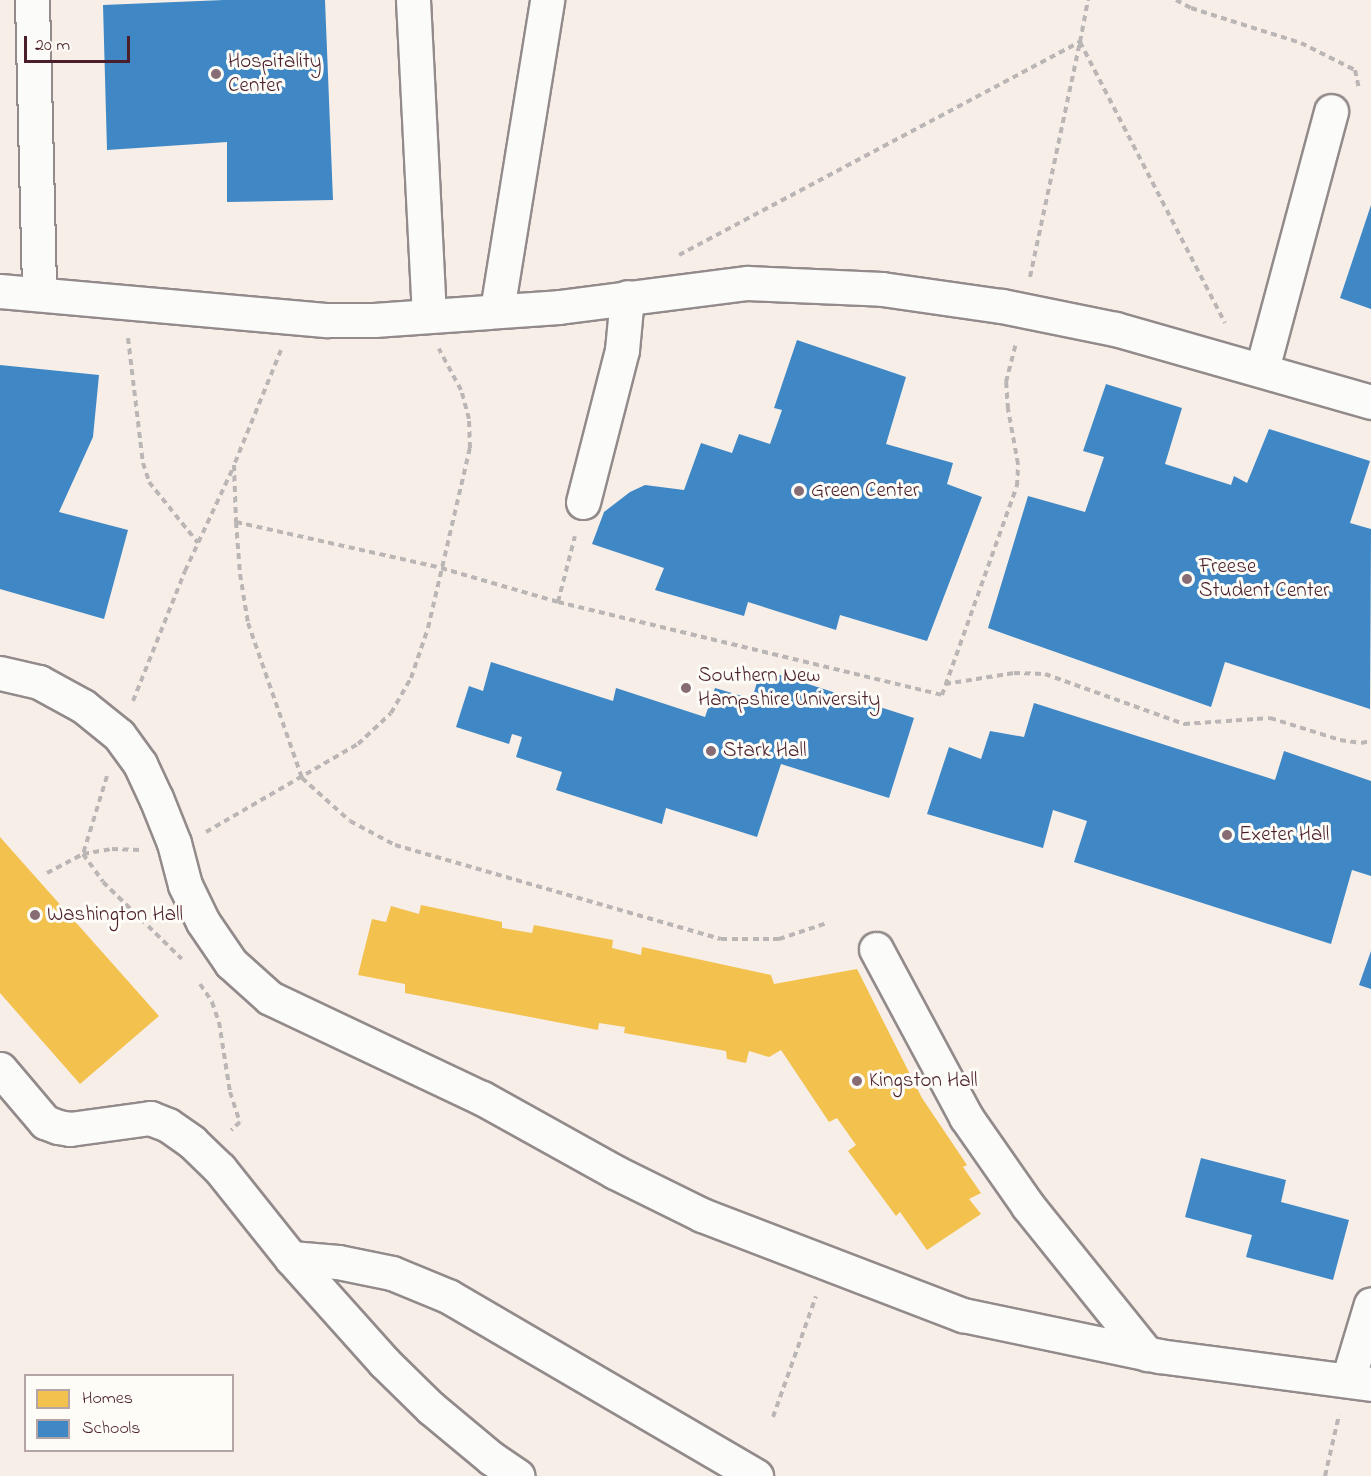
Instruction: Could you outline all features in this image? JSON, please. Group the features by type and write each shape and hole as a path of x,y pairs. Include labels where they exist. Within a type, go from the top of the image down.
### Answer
{"lane":[{"path":"32,0 39,294"},
{"path":"412,0 429,315"},
{"path":"497,310 547,0"},
{"path":"1262,369 1331,111"},
{"path":"0,291 294,318 374,320 559,307 747,283 882,289 1062,317 1262,369 1371,402"},
{"path":"583,502 622,350 627,297"},
{"path":"0,673 39,682 83,706 119,735 140,764 174,843 185,885 203,922 231,963 270,998 482,1098 615,1172 702,1215 963,1315 1147,1354 1359,1382 1371,1304"},
{"path":"876,949 966,1117 1028,1206 1147,1354"},
{"path":"0,1069 45,1122 58,1128 70,1129 150,1119 168,1125 220,1169 291,1258 384,1362 486,1467 518,1476"},
{"path":"291,1258 338,1262 392,1274 448,1296 756,1476"}],"path":[{"path":"1030,278 1088,0"},
{"path":"675,257 1080,42"},
{"path":"1080,42 1227,327"},
{"path":"47,873 83,854 112,849 141,850 174,843 215,828 358,744 391,712 411,678 428,628 470,448 469,419 461,390 450,364 433,340 429,315"},
{"path":"83,854 119,735 294,318"},
{"path":"128,331 143,463 150,482 198,543"},
{"path":"236,522 441,568 558,602 942,695 1017,486 1018,464 1008,409 1006,382 1018,336"},
{"path":"234,465 240,573 248,623 302,778 350,820 395,845 721,939 779,939 827,923"},
{"path":"558,602 583,502"},
{"path":"945,684 1014,673 1045,674 1184,724 1270,718 1340,740 1361,743 1371,741"},
{"path":"83,854 103,882 175,948 186,963"},
{"path":"197,979 212,1002 219,1022 230,1092 240,1122 203,1153"},
{"path":"773,1417 827,1264"},
{"path":"1325,1476 1359,1382"}],"shaded area":[{"name":"Southern New Hampshire University","path":"0,0 1371,0 1371,1476 0,1476"}],"building: Homes":[{"name":"Washington Hall","path":"0,837 159,1016 80,1084 0,993"},
{"name":"Kingston Hall","path":"421,905 502,922 502,928 532,933 534,925 613,940 612,948 641,955 642,947 771,975 774,984 857,969 922,1098 967,1165 963,1167 981,1193 969,1199 981,1214 927,1250 900,1212 896,1216 848,1151 856,1145 837,1118 829,1122 781,1050 769,1057 749,1051 746,1063 727,1059 726,1051 624,1033 625,1027 599,1023 598,1030 405,993 405,984 358,975 372,919 386,922 391,906 419,914"}],"building: Schools":[{"name":"Hospitality Center","path":"224,0 325,0 333,200 227,202 227,142 107,150 103,5"},
{"path":"1371,205 1371,309 1340,298"},
{"name":"Green Center","path":"797,340 906,377 886,444 953,463 947,484 982,497 927,641 840,615 836,630 748,602 744,616 655,590 664,568 592,544 604,512 630,492 645,485 684,490 701,443 732,453 739,434 770,444 782,410 774,408"},
{"path":"0,365 99,375 93,437 59,512 128,530 104,619 0,589"},
{"name":"Freese Student Center","path":"1106,384 1182,408 1165,464 1231,485 1234,476 1247,483 1269,429 1370,461 1350,523 1371,529 1370,709 1225,662 1211,707 988,628 1028,496 1085,512 1104,457 1083,451"},
{"name":"Stark Hall","path":"491,662 613,701 616,688 705,717 715,688 752,699 761,669 914,718 889,798 781,764 757,837 666,808 662,824 556,790 562,772 516,757 522,737 512,734 509,744 456,727 469,686 483,691"},
{"name":"Exeter Hall","path":"1034,703 1275,780 1284,751 1371,781 1371,876 1352,870 1331,944 1074,862 1087,821 1053,810 1043,848 927,814 949,747 981,759 990,731 1024,737"},
{"path":"1371,951 1371,989 1359,985"},
{"path":"1201,1158 1286,1180 1281,1202 1349,1220 1333,1280 1246,1257 1252,1235 1185,1217"}],"place":[{"name":"Hospitality Center","path":"216,74"},
{"name":"Green Center","path":"799,491"},
{"name":"Freese Student Center","path":"1187,579"},
{"name":"Southern New Hampshire University","path":"686,688"},
{"name":"Stark Hall","path":"711,751"},
{"name":"Exeter Hall","path":"1227,835"},
{"name":"Washington Hall","path":"35,915"},
{"name":"Kingston Hall","path":"857,1081"}]}
